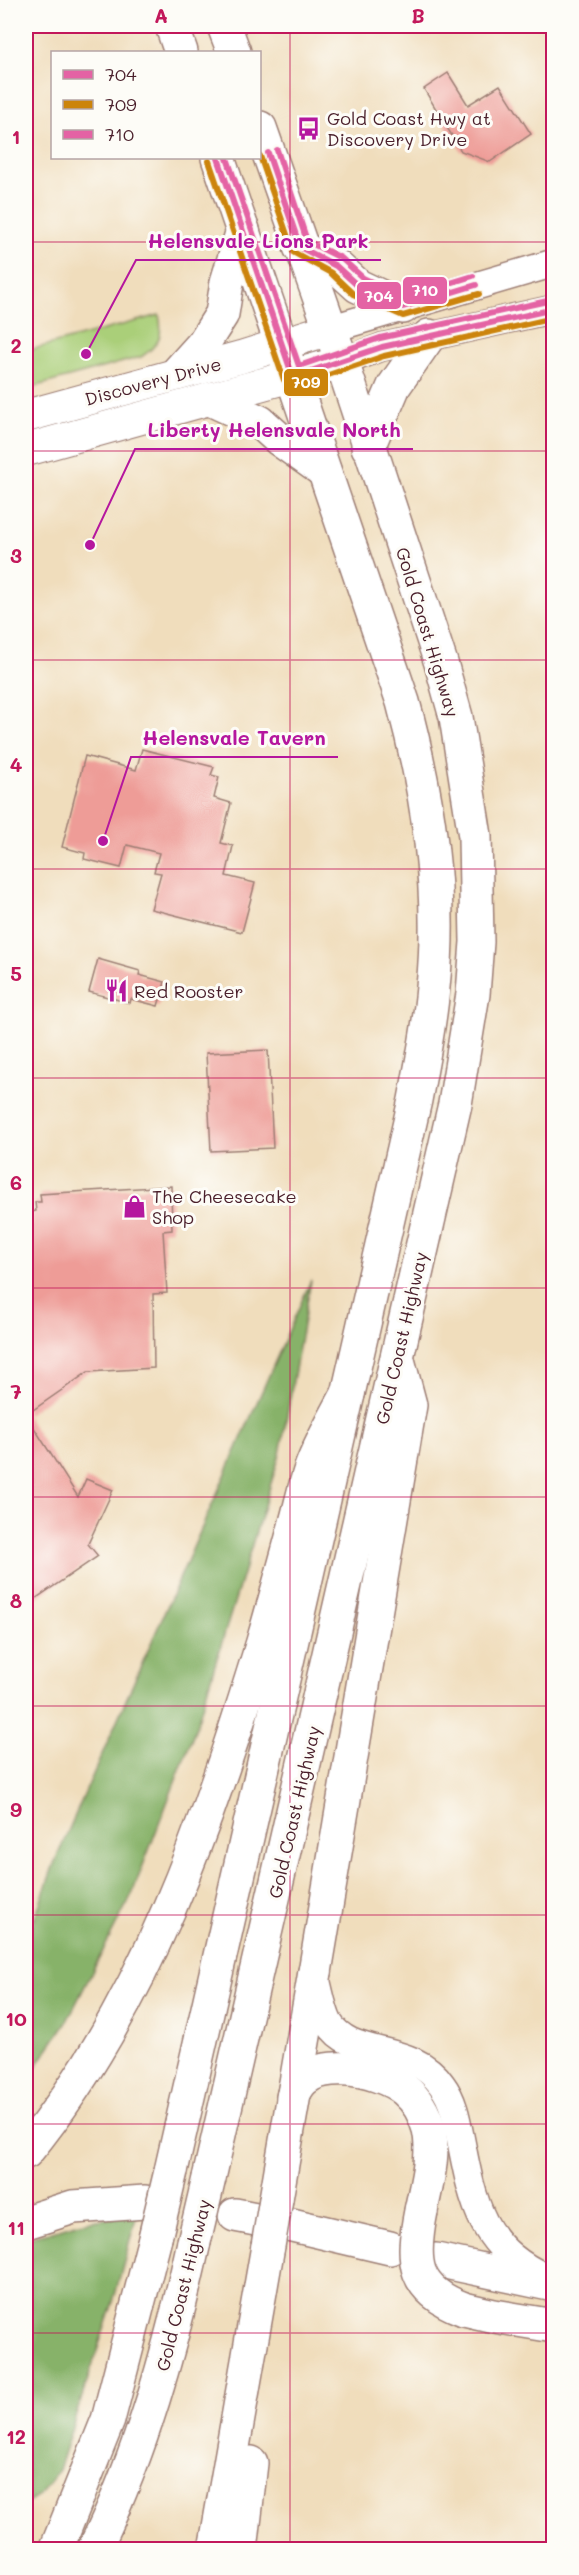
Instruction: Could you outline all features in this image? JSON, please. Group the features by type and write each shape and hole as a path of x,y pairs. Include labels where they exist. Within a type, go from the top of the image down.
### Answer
{"highway":[{"path":"172,26 181,51"},
{"path":"224,26 234,51"},
{"name":"Gold Coast Highway","path":"94,2550 135,2455 170,2345 455,1104 466,1046 477,942 475,836 456,717 441,663 368,447 342,362 261,131"},
{"name":"Gold Coast Highway","path":"56,2550 108,2420 155,2238 348,1394 425,1047 434,986 435,927 430,836 417,756 383,641 218,159"},
{"path":"176,374 203,344 222,314 227,282 243,230"},
{"path":"300,247 336,266 358,286 403,307"},
{"path":"368,447 394,386 429,336"},
{"path":"210,399 256,420 324,471"},
{"path":"215,2550 243,2391 253,2218 293,2097 410,1405 397,1356"},
{"path":"26,2152 78,2084 111,2031 152,1952 189,1859 230,1744 276,1598 312,1464 348,1394"},
{"path":"293,2097 304,2080 322,2072 341,2068 368,2072 405,2091 421,2109 430,2141 429,2171 416,2251 419,2274 434,2294 464,2308 494,2316 554,2326"},
{"path":"26,2222 73,2207 145,2202"},
{"path":"253,2218 390,2248"},
{"path":"436,2260 554,2285"},
{"path":"241,2550 254,2422 243,2391"}],"main road":[{"name":"Discovery Drive","path":"26,416 330,329"},
{"name":"Discovery Drive","path":"26,450 342,362"}],"street":[{"path":"330,329 554,263"},
{"path":"342,362 382,347 554,309"},
{"path":"315,1972 326,2016 339,2035 351,2042 411,2059 428,2069 440,2082 454,2110 471,2193 486,2229 509,2256 554,2280"}],"green space":[{"path":"159,315 161,329 158,340 152,349 141,357 26,389 26,351"},
{"path":"311,1280 280,1454 194,1733 132,1894 66,2023 26,2081 26,1943 55,1861"},
{"path":"137,2214 114,2299 58,2470 39,2496 26,2504 26,2239 79,2223"}],"building":[{"path":"448,73 468,105 500,85 531,134 490,162 461,151 424,89"},
{"path":"142,749 214,767 211,775 219,777 214,798 231,803 221,843 233,846 226,876 255,883 242,932 151,909 161,873 154,872 159,853 127,845 121,868 84,859 85,853 62,847 85,756 136,770"},
{"path":"98,959 140,971 139,975 165,982 158,1006 131,999 130,1003 89,992"},
{"path":"268,1050 273,1148 211,1151 206,1053"},
{"path":"171,1186 172,1230 163,1231 167,1293 153,1294 154,1368 88,1372 26,1415 26,1234 27,1227 31,1226 32,1212 36,1211 35,1202 41,1202 40,1194"},
{"path":"26,1415 78,1497 86,1479 113,1490 88,1544 98,1556 26,1605"}],"tunnel":[{"path":"145,2202 218,2211"}],"transit line":[{"name":"710","path":"277,150 307,241 341,258 363,278 404,297 473,276"},
{"name":"704","path":"268,153 300,247 336,266 358,286 403,307 476,285"},
{"name":"704","path":"218,159 293,377 382,347 554,309"},
{"name":"710","path":"227,159 299,366 380,338 552,300"},
{"name":"709","path":"261,159 293,252 331,273 353,294 403,316 479,294"},
{"name":"709","path":"209,161 284,380 289,385 296,386 384,356 554,318"}],"place":[{"name":"Gold Coast Hwy at Discovery Drive","path":"309,128"},
{"name":"Helensvale Lions Park","path":"86,354"},
{"name":"Liberty Helensvale North","path":"90,545"},
{"name":"Helensvale Tavern","path":"103,841"},
{"name":"Red Rooster","path":"116,991"},
{"name":"The Cheesecake Shop","path":"134,1206"}]}
